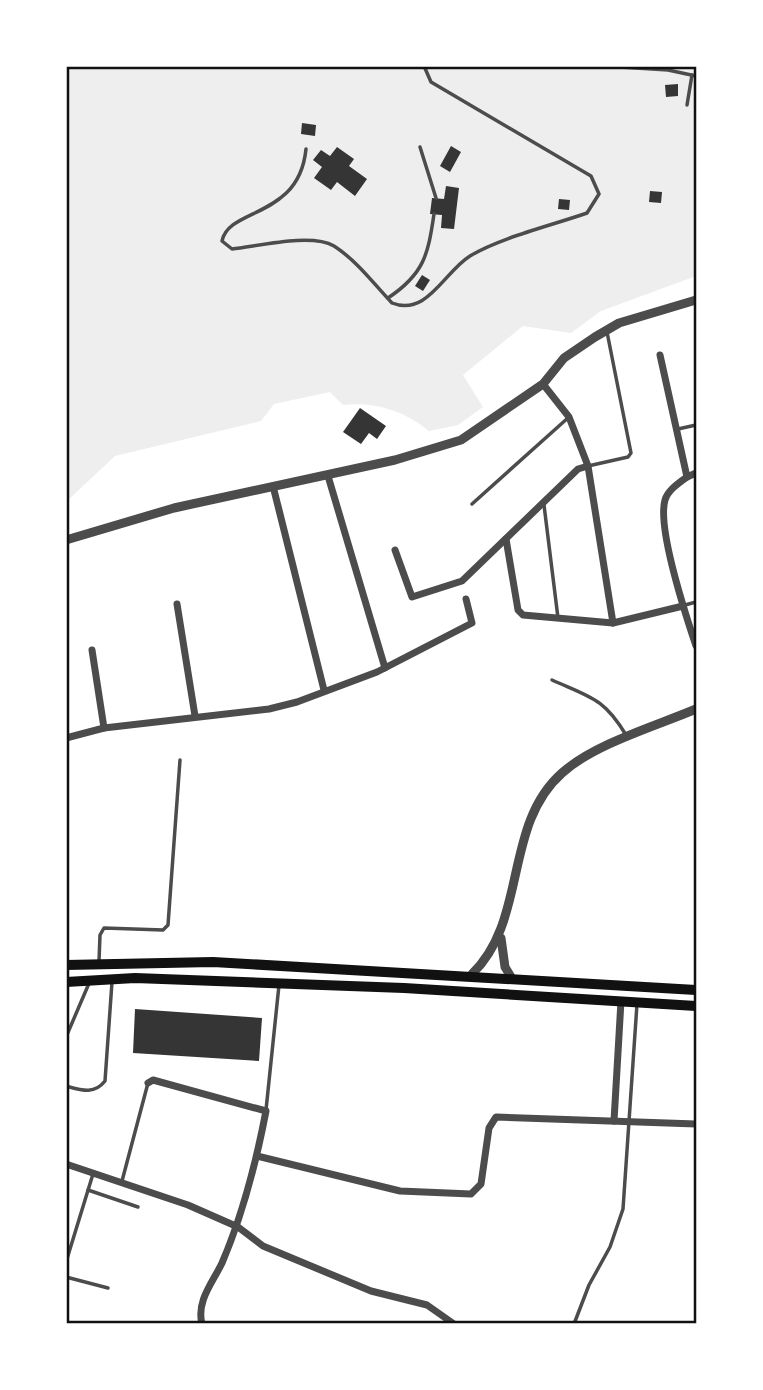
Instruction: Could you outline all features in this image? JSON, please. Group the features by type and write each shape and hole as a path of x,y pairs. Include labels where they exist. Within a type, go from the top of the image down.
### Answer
{"main road":[{"path":"66,965 213,962 512,977 696,990"},
{"path":"66,982 113,979 279,983 696,1006"}],"street":[{"path":"66,540 149,514 328,476 461,440 543,384 564,358 606,331 620,323 696,300"},
{"path":"660,355 687,477"},
{"path":"543,384 569,417 588,466 613,623"},
{"path":"395,551 410,594 416,597 462,581 578,469 588,466"},
{"path":"696,473 687,477 665,497 663,515 683,606 696,646"},
{"path":"328,476 386,668"},
{"path":"272,486 324,690"},
{"path":"506,539 520,614 613,623 683,606"},
{"path":"66,738 103,728 270,709 386,668 472,623 466,599"},
{"path":"177,604 195,716"},
{"path":"92,650 103,728"},
{"path":"472,975 500,936 528,826 542,797 564,771 628,738 696,709"},
{"path":"500,936 505,967 512,977"},
{"path":"614,1121 621,1001"},
{"path":"148,1083 153,1080 266,1111 257,1156 237,1227 202,1300 202,1324"},
{"path":"257,1156 400,1191 471,1194 481,1184 489,1128 496,1117 696,1124"},
{"path":"66,1164 122,1181 237,1227 263,1246 371,1291 427,1305 454,1324"}],"lane":[{"path":"306,149 305,164 296,184 283,199 229,228 222,241 232,249 290,242 323,242 354,263 388,298 401,306 413,306 425,300 471,255 587,213 599,194 591,176 431,82 424,66"},
{"path":"604,66 694,75 687,105"},
{"path":"420,147 436,198"},
{"path":"388,298 408,284 419,271 428,251 434,214"},
{"path":"588,466 628,457 631,453 606,331"},
{"path":"472,503 569,417"},
{"path":"676,429 696,425"},
{"path":"544,503 558,618"},
{"path":"683,606 696,602"},
{"path":"552,680 601,702 612,711 628,738"},
{"path":"98,963 100,936 104,928 163,929 169,925 180,760"},
{"path":"66,1086 90,1091 100,1088 105,1081 113,979"},
{"path":"66,1037 90,980"},
{"path":"266,1111 279,983"},
{"path":"574,1324 589,1285 610,1247 623,1209 637,1002"},
{"path":"122,1181 148,1083"},
{"path":"66,1262 94,1172"},
{"path":"88,1190 138,1208"},
{"path":"66,1277 108,1288"}],"shaded area":[{"path":"67,67 696,67 696,276 601,311 571,333 523,326 463,375 483,407 458,425 429,431 410,418 389,409 343,405 330,392 274,404 261,421 115,456 67,501"}],"building":[{"path":"678,84 678,96 666,97 665,85"},
{"path":"302,123 316,125 315,136 301,134"},
{"path":"451,146 461,152 450,172 440,166"},
{"path":"337,147 354,159 349,166 367,179 355,196 337,182 331,190 314,178 322,167 313,160 321,150 330,156"},
{"path":"446,186 459,188 454,229 441,228 442,215 430,214 432,198 444,199"},
{"path":"650,191 662,192 661,203 649,202"},
{"path":"559,199 570,200 569,210 558,209"},
{"path":"422,275 430,280 423,291 415,286"},
{"path":"360,408 386,426 377,439 369,433 361,444 343,432"},
{"path":"135,1009 262,1018 259,1061 133,1053"}]}
